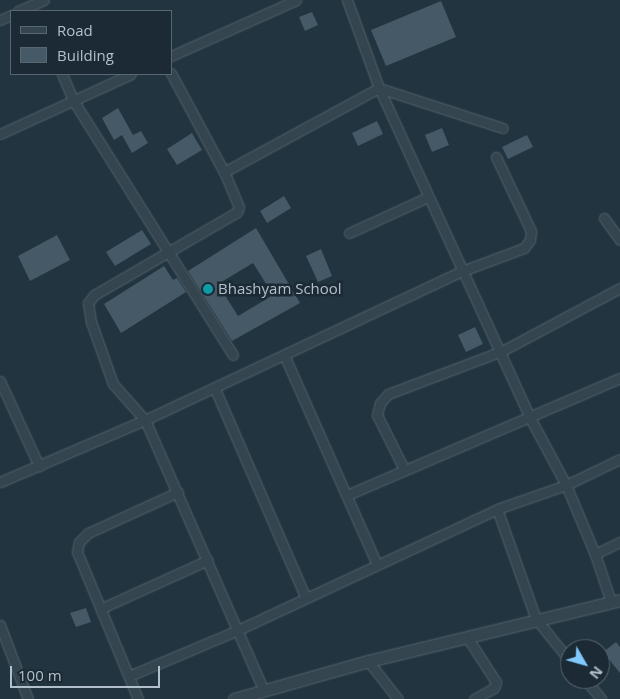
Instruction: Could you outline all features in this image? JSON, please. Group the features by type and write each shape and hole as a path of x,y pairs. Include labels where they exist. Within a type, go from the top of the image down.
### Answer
{"street":[{"path":"21,10 44,0"},
{"path":"172,56 296,0"},
{"path":"234,699 368,661 615,601 566,486 529,416 502,351 462,271 379,88 347,0"},
{"path":"62,75 73,100 233,355"},
{"path":"0,134 129,75"},
{"path":"172,75 240,202 237,212 94,295 88,303 91,322 113,384 145,420 264,691"},
{"path":"224,172 379,88 503,128"},
{"path":"0,482 215,389 462,271 524,248 530,240 530,231 496,157"},
{"path":"349,233 428,197"},
{"path":"604,218 620,240"},
{"path":"404,469 377,415 380,403 388,394 502,351 620,288"},
{"path":"285,356 377,565"},
{"path":"347,495 620,378"},
{"path":"0,381 38,466"},
{"path":"215,389 306,598"},
{"path":"129,676 238,630 497,510 566,486 620,460"},
{"path":"138,699 102,608 76,552 79,542 88,533 178,492"},
{"path":"497,510 536,620 560,649"},
{"path":"595,554 620,542"},
{"path":"102,608 208,560"},
{"path":"0,625 28,699"},
{"path":"467,637 496,682 494,688 474,699"},
{"path":"368,661 398,699"},
{"path":"592,689 601,699"}],"building":[{"path":"441,1 456,37 386,66 371,30"},
{"path":"312,12 318,25 305,31 299,17"},
{"path":"118,108 133,135 141,131 148,143 132,153 122,135 114,140 102,118"},
{"path":"377,121 383,134 358,146 352,133"},
{"path":"442,128 449,145 432,152 425,135"},
{"path":"192,133 202,150 177,165 167,149"},
{"path":"527,135 533,147 508,159 502,147"},
{"path":"284,196 291,208 267,223 260,211"},
{"name":"Bhashyam School","path":"256,228 300,303 232,341 188,271","holes":["253,263 273,295 238,316 218,284"]},
{"path":"142,230 151,244 115,266 106,252"},
{"path":"57,235 70,260 30,281 18,256"},
{"path":"321,249 332,276 318,282 306,256"},
{"path":"164,266 173,280 177,278 186,292 121,333 104,304"},
{"path":"475,327 483,344 466,352 458,335"},
{"path":"86,608 91,622 76,627 70,613"},
{"path":"616,642 620,647 620,673 610,661 610,647"}],"place":[{"name":"Bhashyam School","path":"208,289"}]}
